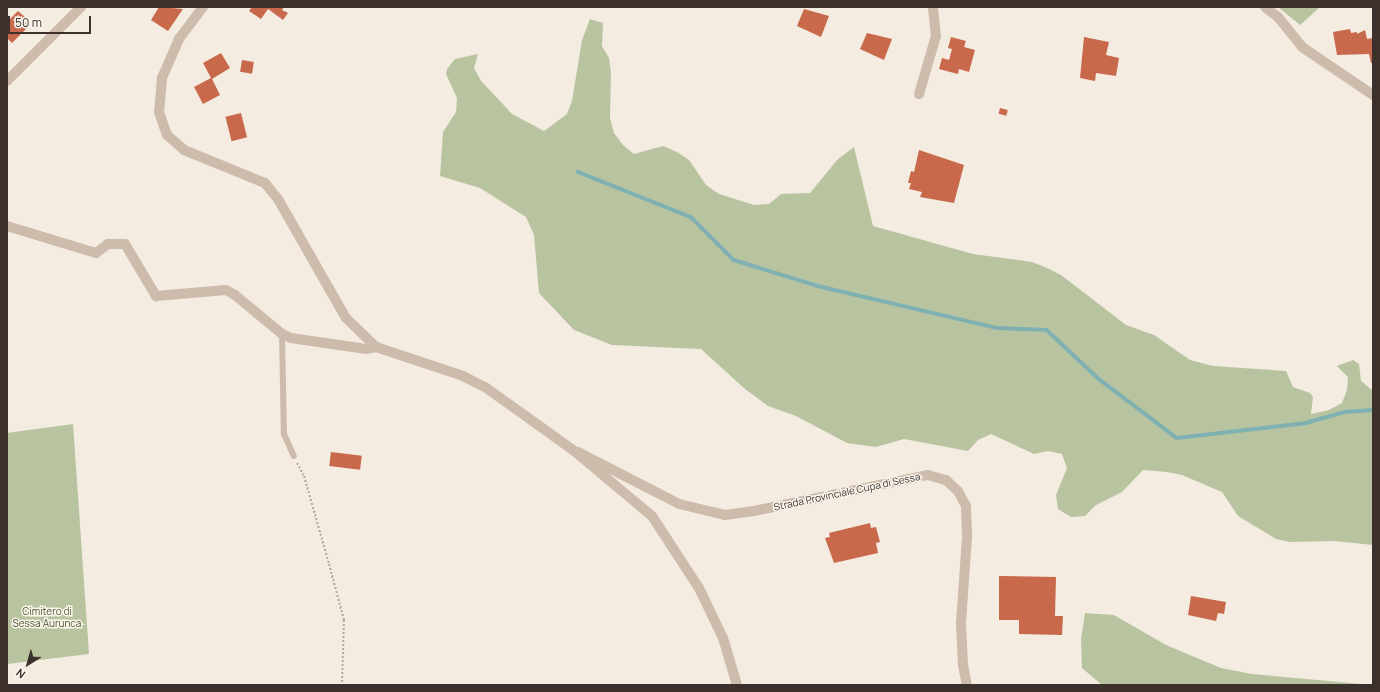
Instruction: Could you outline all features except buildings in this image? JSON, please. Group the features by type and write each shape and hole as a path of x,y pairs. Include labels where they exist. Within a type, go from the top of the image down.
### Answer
{"street":[{"path":"7,81 81,7"},
{"path":"203,7 179,40 162,78 159,112 164,129 172,140 184,150 265,183 278,199 346,318 376,347 463,376 485,387 573,450 652,516 678,552 699,588 723,638 737,685"},
{"path":"919,94 936,36 933,7"},
{"path":"1265,7 1278,17 1302,47 1373,95"},
{"path":"7,226 96,253 108,244 125,244 156,296 226,290 235,295 282,334 366,349 376,347"},
{"name":"Strada Provinciale Cupa di Sessa","path":"573,450 679,504 725,515 754,511 928,475 946,480 958,491 966,506 967,537 961,623 963,665 967,685"}],"lane":[{"path":"282,334 284,434 294,456"}],"path":[{"path":"294,456 304,476 344,620 342,685"}],"green space":[{"path":"1278,7 1320,7 1300,25"},
{"path":"590,19 603,23 602,46 609,58 611,73 610,118 614,133 623,145 634,154 663,146 677,152 689,160 706,185 719,194 754,205 769,204 781,194 810,193 838,159 854,147 873,226 973,254 1032,262 1047,268 1061,275 1126,325 1154,335 1190,360 1213,366 1286,371 1293,387 1310,393 1313,397 1311,414 1329,410 1342,403 1347,390 1348,377 1337,366 1353,360 1359,364 1361,381 1373,391 1373,545 1335,541 1290,542 1276,539 1238,516 1222,492 1182,475 1167,472 1143,470 1122,492 1096,505 1085,516 1071,517 1058,509 1056,495 1067,468 1062,454 1048,451 1034,454 991,434 978,440 968,451 904,439 876,447 847,443 796,416 768,406 745,389 701,349 612,345 574,330 539,293 534,235 526,217 480,188 440,176 443,132 456,112 457,98 446,74 447,69 455,59 478,54 474,68 481,81 512,114 544,131 567,114 572,101 582,40"},
{"name":"Cimitero di Sessa Aurunca","path":"73,424 89,654 7,664 7,433"},
{"path":"1085,613 1114,615 1166,645 1221,668 1252,674 1373,685 1102,685 1082,668 1081,639"}],"waterway":[{"path":"578,172 691,217 734,260 818,286 997,328 1047,330 1099,379 1177,438 1306,423 1345,412 1373,410"}]}
